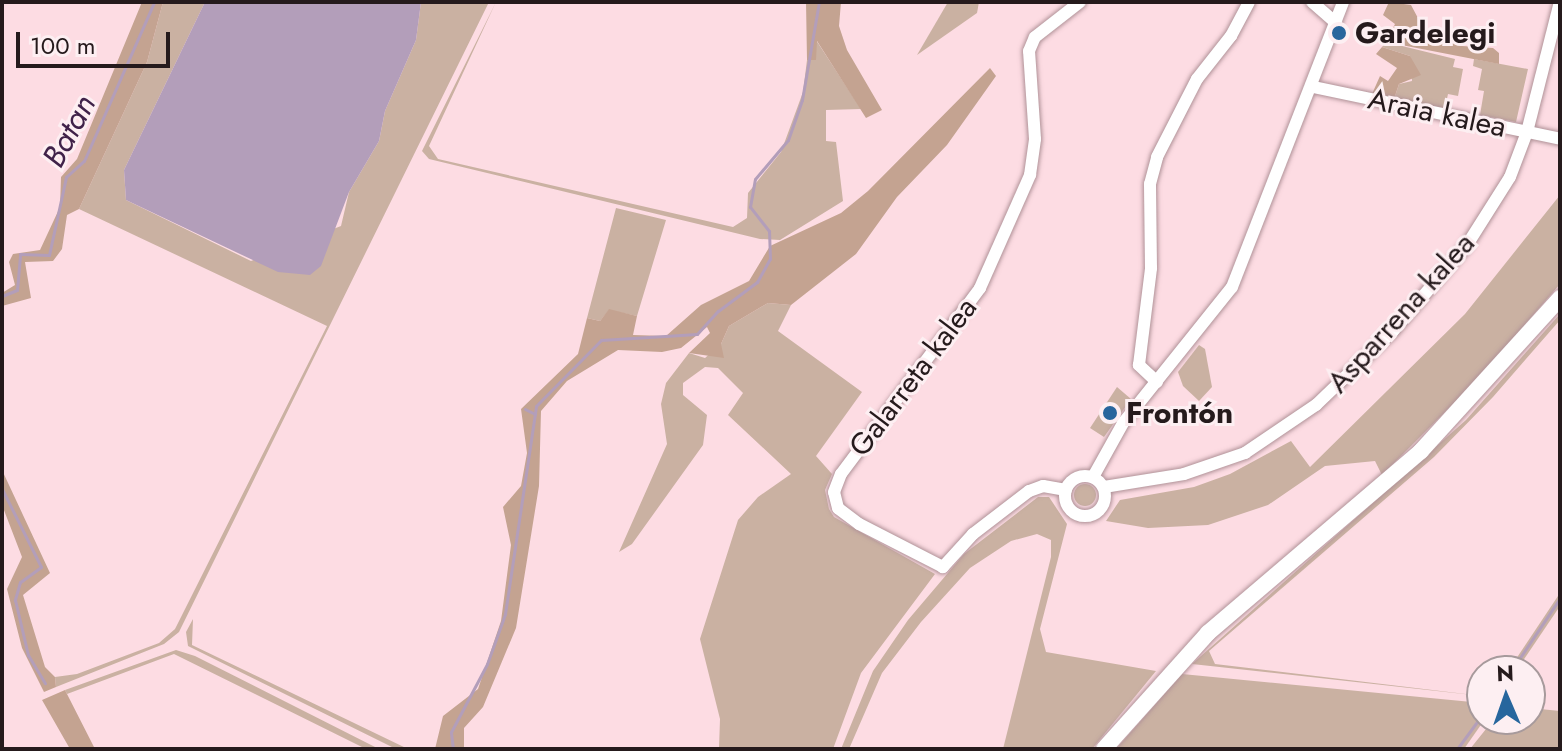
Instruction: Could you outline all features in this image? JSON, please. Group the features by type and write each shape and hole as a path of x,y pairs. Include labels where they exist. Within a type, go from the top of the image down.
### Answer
{"main road":[{"path":"1104,749 1208,633 1421,451 1560,298"}],"street":[{"name":"Galarreta kalea","path":"1066,490 1043,486 1029,491 973,534 943,567 844,513 835,500 835,483 980,288 1030,175 1035,139 1029,51 1035,37 1080,2"},
{"path":"1157,382 1139,365 1151,268 1153,170 1197,79 1231,36 1249,2"},
{"path":"1312,2 1336,23"},
{"path":"1093,477 1123,423 1232,287 1314,87 1343,2"},
{"name":"Asparrena kalea","path":"1104,487 1184,474 1245,453 1316,405 1382,342 1467,245 1499,199 1527,132 1560,2"},
{"name":"Araia kalea","path":"1314,87 1560,139"},
{"path":"1093,477 1104,487 1103,506 1083,517 1068,507 1066,490 1076,478 1093,477"}],"shaded area":[{"path":"142,2 163,2 147,62 79,209 67,215 62,249 53,261 25,262 31,298 2,306 2,293 15,285 9,262 13,254 40,250 60,207 61,177 77,159"},
{"path":"163,2 205,2 124,170 126,200 251,261 341,226 349,192 379,141 385,111 416,40 421,2 489,2 179,632 164,644 56,687 55,677 77,674 159,643 175,629 327,326 79,209 147,62"},
{"path":"205,2 421,2 416,40 385,111 379,141 349,192 321,266 310,275 278,272 126,200 124,170"},
{"path":"496,2 429,146 438,159 733,227 747,218 748,193 781,152 803,92 807,60 816,59 816,40 861,109 826,110 826,141 836,142 843,201 780,240 760,239 429,159 422,151"},
{"path":"806,2 841,2 839,26 847,50 882,110 866,118 817,41 816,60 807,60"},
{"path":"948,2 979,2 977,13 917,55"},
{"path":"1389,2 1411,5 1427,35 1462,46 1493,48 1499,53 1499,64 1386,42 1395,24 1383,15"},
{"path":"1386,42 1455,59 1453,67 1463,69 1458,96 1448,94 1445,108 1394,99 1399,84 1412,81 1410,56 1382,47"},
{"path":"1382,47 1410,56 1421,75 1399,84 1394,99 1372,94 1380,76 1388,81 1397,68 1376,54"},
{"path":"1474,59 1528,69 1516,122 1480,115 1484,91 1478,90 1482,69 1473,66"},
{"path":"990,68 996,76 947,145 897,197 856,254 791,305 768,303 729,326 721,344 724,358 689,353 710,333 707,327 681,348 662,352 618,350 567,381 541,411 539,486 516,628 483,707 464,728 464,749 435,749 443,716 478,689 501,621 511,545 503,507 521,486 527,453 521,409 578,354 587,318 600,321 609,309 637,316 633,335 666,336 701,305 749,281 770,246 841,213 868,191"},
{"path":"1560,195 1560,284 1476,381 1382,475 1375,461 1325,466 1268,505 1208,525 1148,528 1106,521 1120,500 1194,487 1230,474 1291,441 1310,467 1465,314"},
{"path":"616,208 666,220 637,316 609,310 600,321 587,318"},
{"path":"768,303 791,305 778,331 862,392 816,456 832,474 825,490 829,509 834,517 935,574 861,673 833,749 719,749 720,719 700,639 738,520 758,497 791,474 728,415 743,393 718,368 705,367 683,383 683,395 707,415 703,445 632,544 619,552 667,444 661,404 666,383 689,353 705,358 721,344 729,326"},
{"path":"1560,314 1560,320 1493,397 1434,457 1209,651 1215,664 1466,694 1192,664 1466,420"},
{"path":"1199,345 1205,349 1212,387 1199,401 1183,386 1178,372"},
{"name":"Frontón","path":"1117,387 1131,399 1104,437 1090,428"},
{"path":"2,470 50,573 23,595 45,667 55,677 56,687 44,692 22,648 7,589 22,557 2,505"},
{"path":"1085,484 1093,487 1096,495 1093,503 1085,506 1077,503 1074,495 1077,487"},
{"path":"1038,497 1049,497 1067,524 1040,629 1046,652 1156,671 1092,749 1003,749 1051,557 1051,540 1037,534 1011,541 970,568 921,622 882,673 849,749 841,749 873,671 908,620 964,554"},
{"path":"1560,593 1560,606 1527,655 1519,655"},
{"path":"193,619 192,645 408,749 396,749 188,646 186,632"},
{"path":"176,650 195,656 379,749 366,749 174,654 67,694 65,690"},
{"path":"1182,674 1466,701 1466,735 1474,735 1464,749 1116,749"},
{"path":"65,690 95,749 70,749 42,700"},
{"path":"1546,710 1560,711 1560,749 1470,749 1481,735 1546,735"}],"waterway":[{"name":"Batan","path":"2,296 17,290 20,254 49,255 66,177 84,161 154,2"},
{"path":"453,749 451,732 487,664 505,614 536,406 601,340 697,334 718,311 757,282 770,259 769,231 750,207 755,179 788,140 802,100 819,2"},
{"path":"525,409 535,414"},
{"path":"2,489 41,567 20,582 15,600 28,655 45,683"},
{"path":"1522,655 1560,598"},
{"path":"1457,749 1467,735"}],"place":[{"name":"Gardelegi","path":"1339,33"},
{"name":"Frontón","path":"1110,413"}]}
